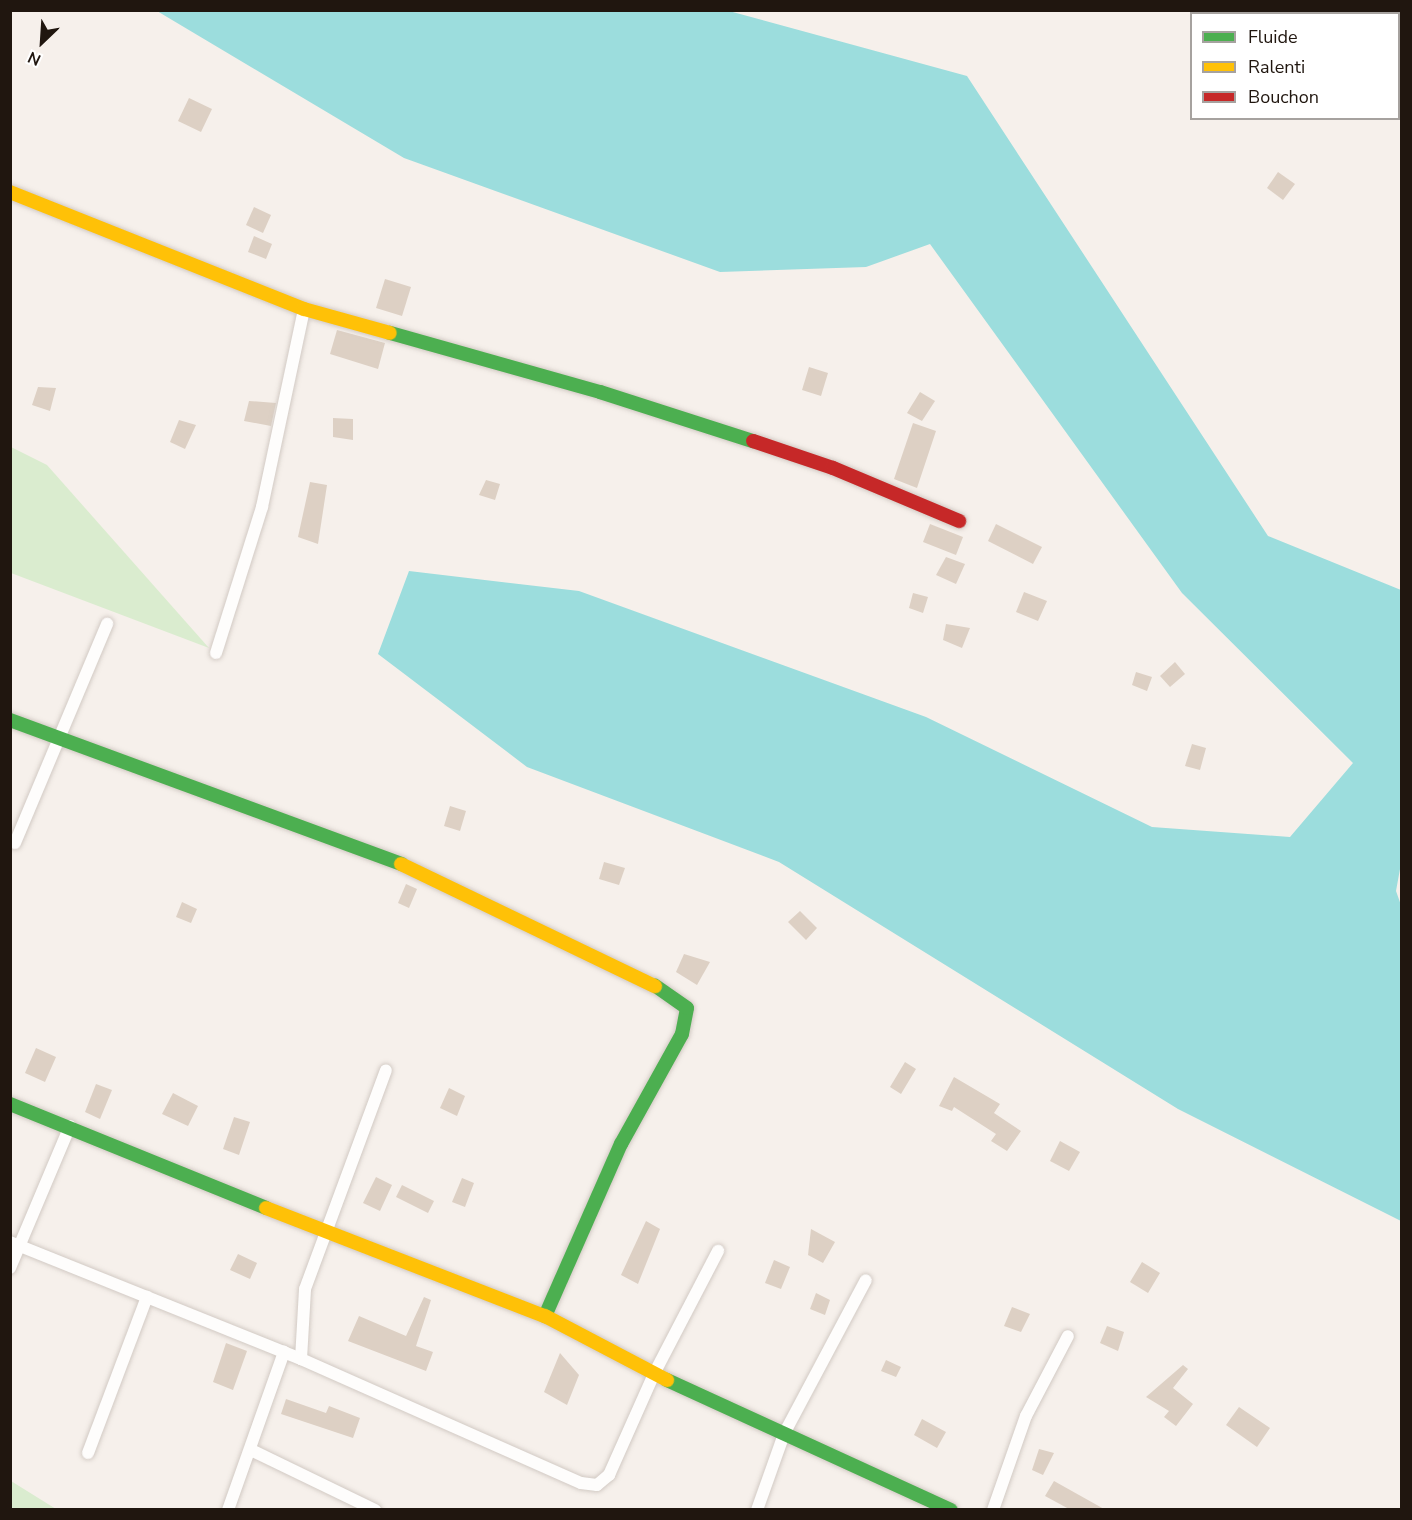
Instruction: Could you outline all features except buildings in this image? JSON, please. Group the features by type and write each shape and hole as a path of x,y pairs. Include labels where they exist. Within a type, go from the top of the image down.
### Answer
{"street":[{"path":"10,192 304,309 699,423 833,468 959,521"},
{"path":"216,653 262,507 304,309"},
{"path":"15,843 56,737 107,624"},
{"path":"10,720 383,855 656,986 687,1008 682,1034 621,1144 545,1316"},
{"path":"301,1359 305,1289 386,1070"},
{"path":"10,1104 70,1126 327,1233 545,1316 654,1374 951,1509"},
{"path":"10,1268 15,1244 70,1126"},
{"path":"15,1244 301,1359 589,1485 604,1482 609,1475 654,1374 718,1251"},
{"path":"757,1509 784,1434 866,1280"},
{"path":"88,1453 147,1297"},
{"path":"993,1509 1026,1416 1068,1336"},
{"path":"228,1509 284,1352"},
{"path":"250,1450 375,1509"}],"green space":[{"path":"11,447 47,465 209,648 11,573"},
{"path":"11,1481 56,1509 11,1509"}],"water":[{"path":"157,11 729,11 967,76 1268,536 1401,590 1402,858 1396,891 1402,908 1401,1221 1178,1109 779,862 527,767 378,654 409,571 579,591 926,717 1152,827 1290,837 1353,763 1182,593 930,244 866,267 720,272 404,158"}],"traffic: fast":[{"path":"390,333 600,392 753,441"},
{"path":"10,720 401,864"},
{"path":"545,1316 621,1144 682,1034 687,1008 655,986"},
{"path":"10,1104 266,1208"},
{"path":"667,1380 951,1510"}],"traffic: slow":[{"path":"10,192 304,309 390,333"},
{"path":"401,864 655,986"},
{"path":"266,1208 545,1316 667,1380"}],"traffic: jam":[{"path":"753,441 833,468 959,521"}]}
